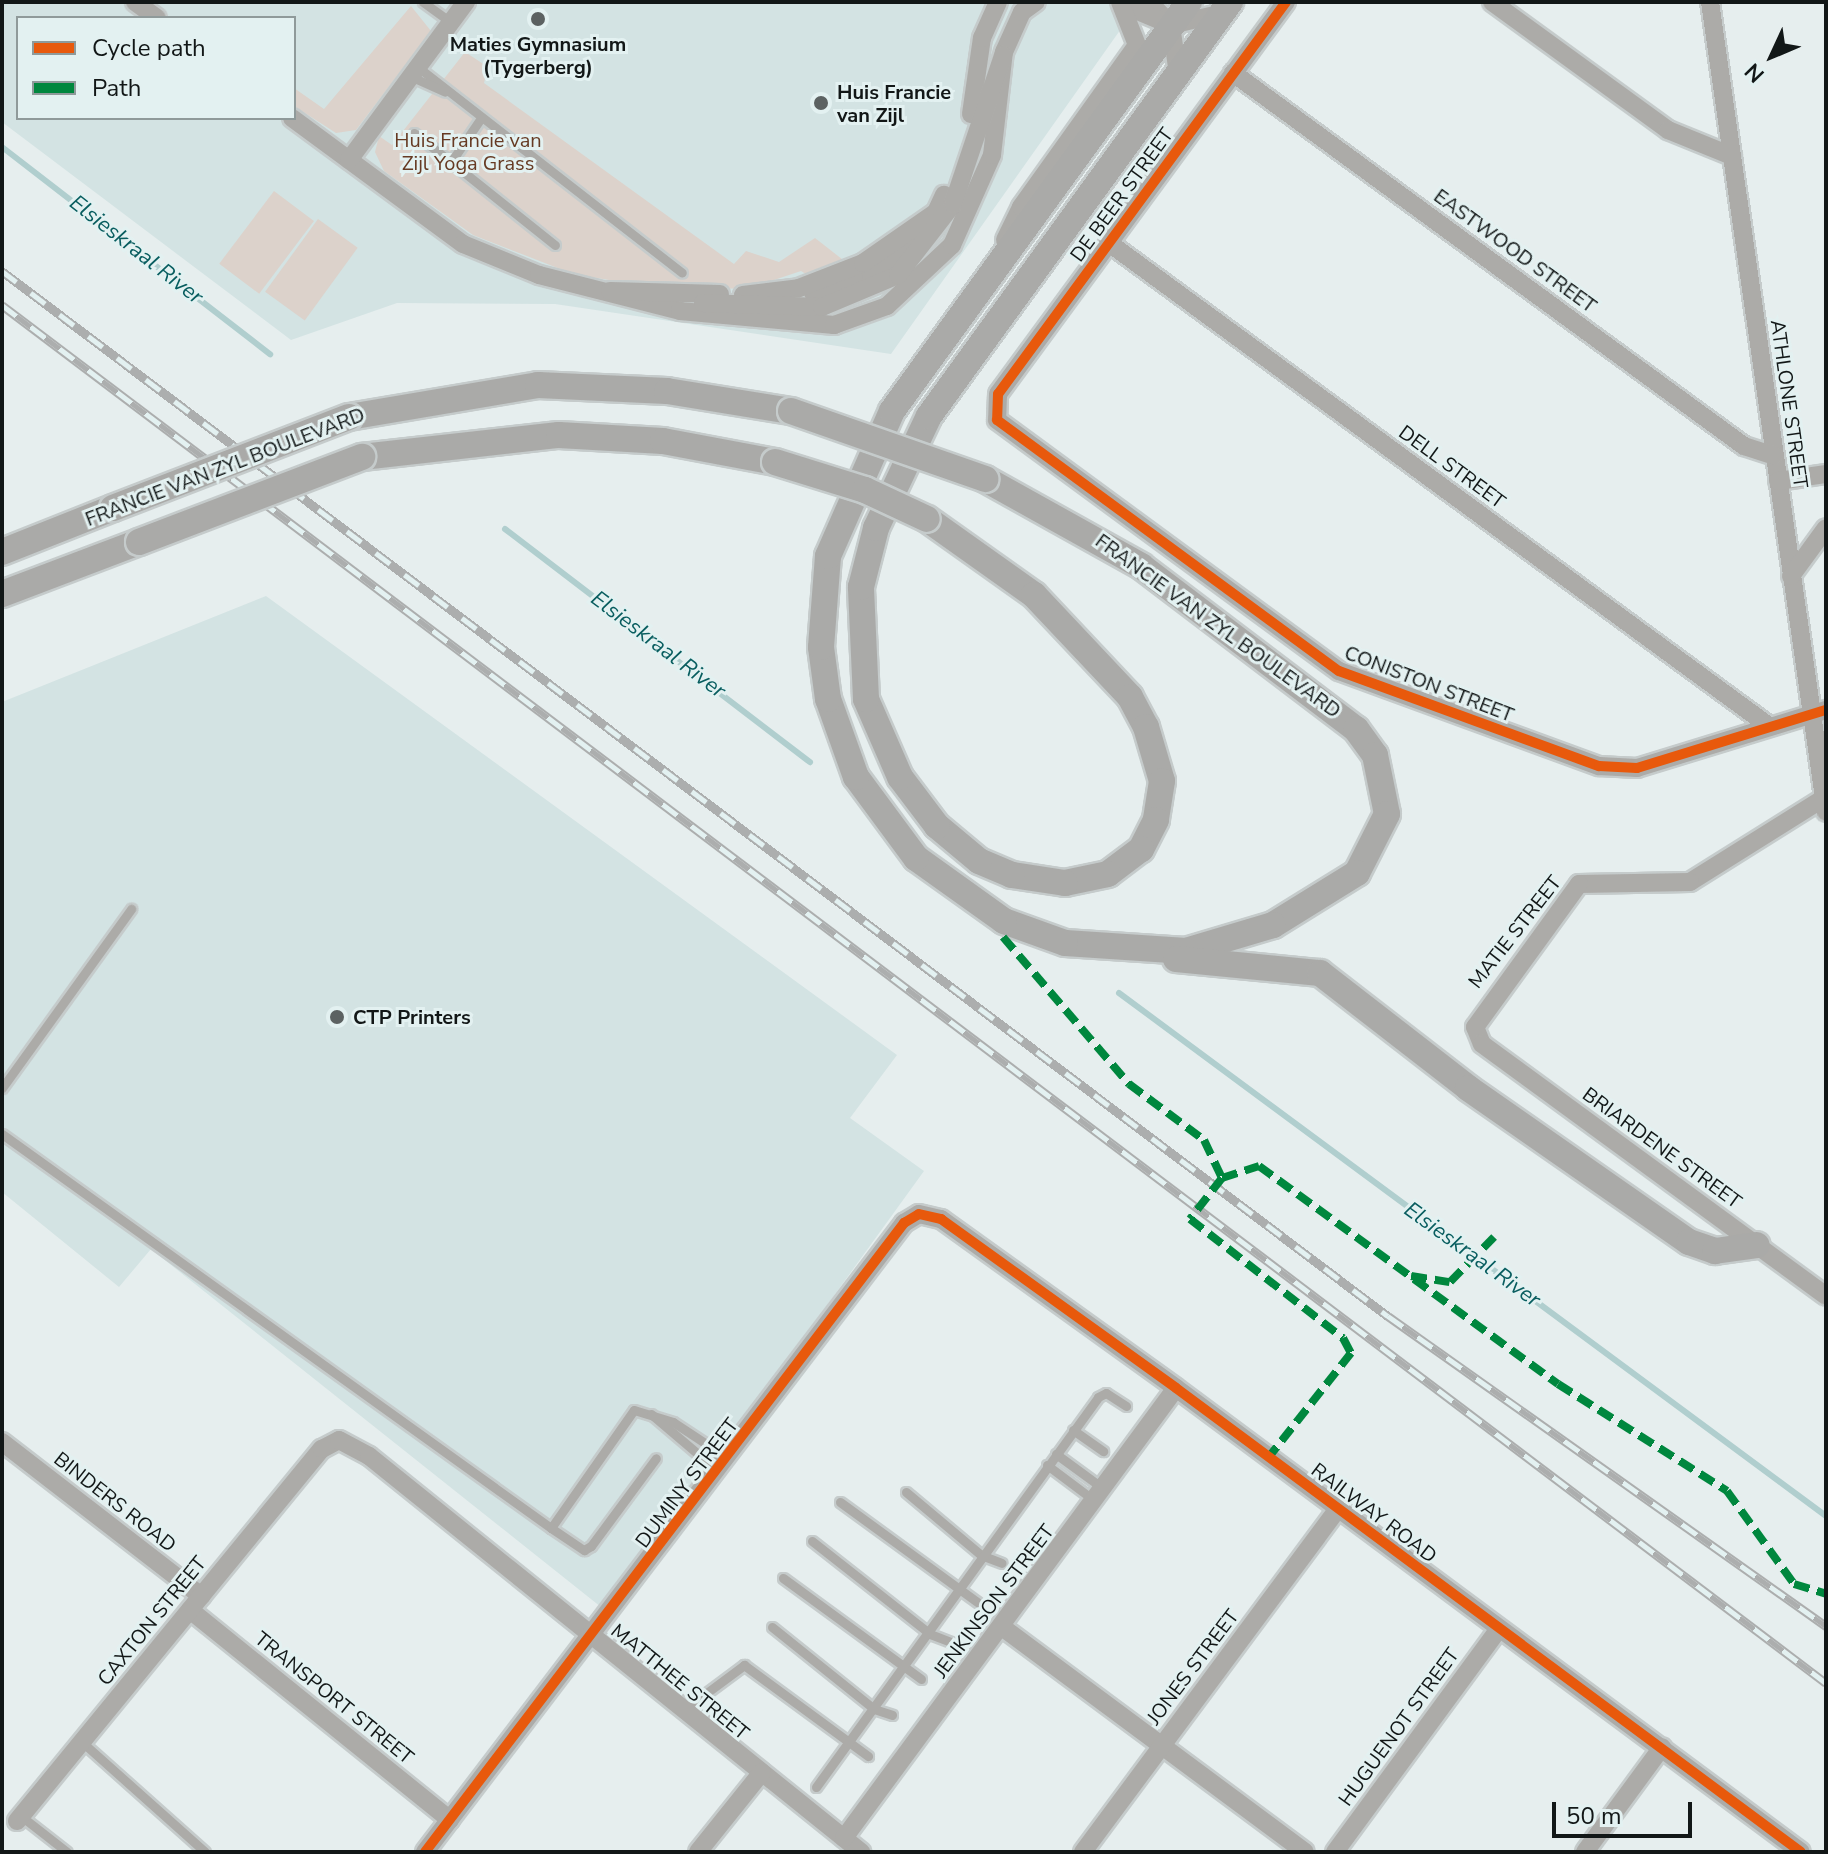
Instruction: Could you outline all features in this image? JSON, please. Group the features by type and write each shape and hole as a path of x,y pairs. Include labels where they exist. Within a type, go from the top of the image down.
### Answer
{"main road":[{"name":"FRANCIE VAN ZYL BOULEVARD","path":"2,552 349,417 538,385 667,391 791,411 985,479 1141,566 1338,710 1375,755 1387,814 1382,837 1357,873 1273,925 1186,951 1150,952 1065,943 1004,921 952,889 880,816 856,777 828,699 821,601 839,518 892,411 992,268 1189,2"},
{"name":"FRANCIE VAN ZYL BOULEVARD","path":"2,594 362,457 559,435 663,441 775,462 865,490 927,519 1034,595 1130,697 1146,727 1162,781 1159,808 1141,849 1108,874 1065,883 1012,875 979,861 937,826 879,738 866,699 859,615 876,528 919,432 1229,4"},
{"path":"1150,952 1192,963 1320,973 1468,1088 1689,1242 1715,1251 1757,1245"}],"street":[{"path":"135,2 154,16"},
{"path":"349,160 466,2"},
{"path":"595,291 797,296 850,285 909,249 936,212 968,129 982,38 998,2"},
{"path":"295,120 463,244 620,301 806,327 887,306 937,264 970,214 1002,117 1004,53 1022,12 1036,2"},
{"path":"1121,2 1171,25 1216,18 1229,4"},
{"path":"992,268 1021,207 1137,45 1121,2"},
{"path":"1149,2 1171,25 1178,74"},
{"name":"DE BEER STREET","path":"994,413 998,394 1286,2"},
{"path":"1492,2 1668,130 1732,156"},
{"name":"ATHLONE STREET","path":"1710,2 1791,576 1819,712 1825,805"},
{"name":"EASTWOOD STREET","path":"1233,73 1744,446 1774,456"},
{"name":"DELL STREET","path":"1109,243 1769,726"},
{"name":"CONISTON STREET","path":"994,413 1353,678 1607,768 1637,768 1819,712"},
{"path":"1778,481 1826,474"},
{"path":"1791,576 1826,528"},
{"name":"MATIE STREET","path":"1475,1033 1479,1015 1579,884 1690,882 1825,805"},
{"name":"BRIARDENE STREET","path":"1475,1033 1826,1296"},
{"name":"RAILWAY ROAD","path":"919,1214 941,1219 1176,1388 1801,1852"},
{"name":"DUMINY STREET","path":"425,1852 595,1636 904,1223 919,1214"},
{"name":"JENKINSON STREET","path":"844,1838 1176,1388"},
{"name":"MATTHEE STREET","path":"322,1449 339,1440 353,1444 861,1852"},
{"name":"BINDERS ROAD","path":"2,1442 196,1603"},
{"name":"CAXTON STREET","path":"19,1819 322,1449"},
{"name":"JONES STREET","path":"1083,1852 1338,1509"},
{"name":"TRANSPORT STREET","path":"196,1603 450,1820"},
{"path":"1002,1627 1305,1852"},
{"name":"HUGUENOT STREET","path":"1335,1852 1499,1629"},
{"path":"1585,1852 1662,1747"},
{"path":"698,1852 762,1772"}],"lane":[{"path":"423,2 451,22"},
{"path":"415,72 481,118 682,273"},
{"path":"451,162 481,118"},
{"path":"414,133 555,245"},
{"path":"2,1088 131,909"},
{"path":"2,1134 584,1550 591,1546 656,1458"},
{"path":"816,1787 930,1634 981,1555 1103,1393 1126,1406"},
{"path":"551,1528 634,1410 649,1411 723,1465"},
{"path":"649,1411 723,1465"},
{"path":"1073,1430 1103,1451"},
{"path":"1056,1454 1099,1495"},
{"path":"1047,1465 1099,1495"},
{"path":"906,1492 981,1555 1002,1563"},
{"path":"840,1502 956,1593 977,1602"},
{"path":"812,1541 930,1634 951,1642"},
{"path":"783,1578 902,1672 921,1679"},
{"path":"772,1627 874,1709 892,1715"},
{"path":"685,1709 744,1665 847,1747 868,1756"},
{"path":"82,1742 205,1852"},
{"path":"19,1819 67,1852"}],"shaded area":[{"path":"2,2 1140,2 891,354 555,304 397,303 291,340 2,122"},
{"path":"266,596 897,1055 850,1118 924,1171 606,1611 151,1249 119,1287 2,1192 2,702"}],"green space":[{"path":"411,6 431,31 356,130 336,133 296,107 296,89 324,109"},
{"name":"Huis Francie van Zijl Yoga Grass","path":"465,52 488,67 484,83 734,264 746,251 779,262 815,238 847,263 812,278 801,271 747,289 645,286 573,274 473,235 384,171 375,152 379,136 392,145"},
{"path":"274,191 314,221 259,294 219,264"},
{"path":"318,219 358,248 305,321 265,292"}],"waterway":[{"name":"Elsieskraal River","path":"2,147 270,354"},
{"name":"Elsieskraal River","path":"505,529 810,762"},
{"name":"Elsieskraal River","path":"1119,993 1826,1516"}],"railway":[{"path":"2,271 1388,1316 1826,1626"},
{"path":"2,305 1826,1683"}],"marked path":[{"path":"1003,937 1129,1084 1204,1140 1222,1178 1190,1219 1343,1338 1351,1353 1269,1457"},
{"path":"1222,1178 1259,1166 1558,1384 1727,1491 1794,1584 1826,1594"},
{"path":"1411,1276 1450,1282 1494,1237"}],"cycle path":[{"path":"1286,2 998,394 997,420 1339,671 1599,766 1637,768 1826,710"},
{"path":"425,1852 904,1223 919,1214 941,1219 1176,1388 1801,1852"}],"place":[{"name":"Maties Gymnasium (Tygerberg)","path":"538,19"},
{"name":"Huis Francie van Zijl","path":"821,103"},
{"name":"CTP Printers","path":"337,1017"}]}
